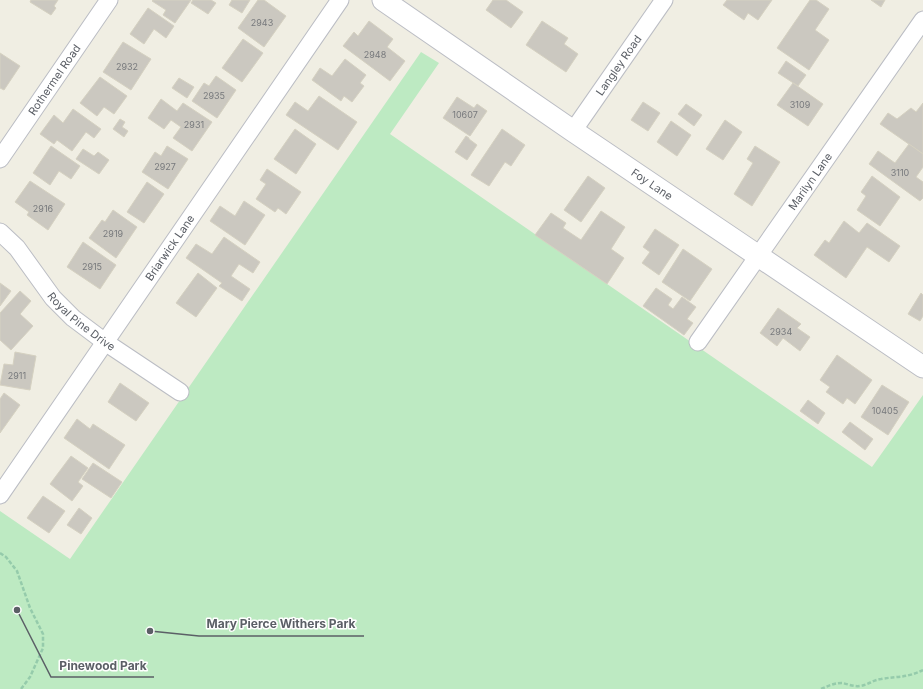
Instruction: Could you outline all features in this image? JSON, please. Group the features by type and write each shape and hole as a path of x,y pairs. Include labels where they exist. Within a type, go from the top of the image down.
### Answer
{"street":[{"name":"Rothermel Road","path":"0,159 109,0"},
{"name":"Briarwick Lane","path":"0,495 340,0"},
{"name":"Foy Lane","path":"383,0 758,257 923,367"},
{"name":"Langley Road","path":"573,131 664,0"},
{"name":"Marilyn Lane","path":"698,342 923,20"},
{"name":"Royal Pine Drive","path":"0,232 17,248 53,298 72,318 180,392"}],"path":[{"path":"0,552 6,556 17,571 30,608 43,634 43,648 30,677 21,689"},
{"path":"821,689 842,683 858,686 881,679 912,675 923,670"}],"green space":[{"path":"421,52 439,63 390,134 872,467 923,395 923,689 0,689 0,511 70,559"}],"building":[{"path":"31,0 58,0 54,6 56,8 51,15 30,2"},
{"path":"191,0 175,23 163,15 166,10 152,1"},
{"path":"193,0 211,0 216,3 208,14 191,3"},
{"path":"232,0 250,0 242,13 229,5"},
{"path":"258,0 264,0 286,16 264,47 238,28"},
{"path":"493,0 506,0 523,12 511,28 486,10"},
{"path":"727,0 772,0 758,20 748,13 744,20 723,5"},
{"path":"810,0 816,0 829,9 815,30 829,40 809,70 777,48"},
{"path":"871,0 885,0 881,7"},
{"path":"148,8 174,26 166,38 154,29 144,44 130,34"},
{"path":"369,21 393,39 387,47 405,61 390,81 343,46 354,32 358,36"},
{"path":"542,21 568,38 564,44 578,54 566,72 526,45"},
{"path":"243,39 263,53 242,82 222,68"},
{"path":"123,42 151,59 131,90 103,72"},
{"path":"0,53 20,66 4,90 0,88"},
{"path":"345,59 366,75 360,83 364,86 352,102 344,96 341,101 312,80 320,68 332,76"},
{"path":"786,61 806,75 798,86 778,73"},
{"path":"216,76 236,90 217,118 192,101 204,83 209,86"},
{"path":"100,77 127,96 114,114 104,107 97,116 80,103"},
{"path":"179,78 194,87 187,98 172,88"},
{"path":"793,83 823,104 808,126 777,105"},
{"path":"319,96 357,122 338,150 286,115 295,102 308,111"},
{"path":"457,97 474,108 477,104 487,111 470,136 443,118"},
{"path":"161,99 177,111 183,103 212,122 192,151 173,138 181,127 171,120 164,129 148,118"},
{"path":"643,102 660,113 648,131 631,120"},
{"path":"923,103 923,154 880,124 888,113 897,119 911,108 916,112"},
{"path":"686,104 702,115 694,126 678,114"},
{"path":"73,109 101,129 94,138 86,132 72,151 57,140 54,144 40,134 54,115 63,123"},
{"path":"120,119 125,122 122,127 128,131 124,137 113,129"},
{"path":"725,120 742,132 723,160 706,149"},
{"path":"671,121 691,135 677,156 657,142"},
{"path":"295,129 316,144 296,174 274,159"},
{"path":"502,129 525,145 511,166 505,162 489,186 471,175"},
{"path":"466,136 477,145 467,160 455,152"},
{"path":"909,144 923,154 923,167 916,177 923,182 923,198 920,201 869,164 878,151 895,163"},
{"path":"51,146 80,166 71,179 59,171 50,185 33,173"},
{"path":"167,146 188,159 168,189 142,172 155,152 161,156"},
{"path":"755,146 780,162 752,206 734,194 753,163 747,159"},
{"path":"83,149 94,156 98,152 109,160 99,174 76,159"},
{"path":"267,169 301,192 286,214 278,208 275,212 256,199 266,184 260,180"},
{"path":"588,176 605,188 581,222 564,210"},
{"path":"872,176 900,197 880,226 857,210 866,196 861,192"},
{"path":"30,181 65,204 48,230 27,215 29,212 15,202"},
{"path":"147,182 164,194 144,223 127,212"},
{"path":"244,201 265,215 245,245 210,221 220,206 235,216"},
{"path":"113,210 137,227 116,258 89,238 102,220 105,222"},
{"path":"601,211 625,227 611,249 624,258 607,284 535,235 551,213 566,223 563,228 581,240"},
{"path":"844,221 859,233 867,223 900,246 889,262 867,247 846,278 814,255 825,240 829,243"},
{"path":"655,229 679,245 659,275 642,263 650,252 643,247"},
{"path":"224,237 260,262 253,273 239,264 231,276 250,289 242,301 219,286 222,283 186,258 196,244 212,254"},
{"path":"83,242 116,265 100,289 67,267"},
{"path":"683,249 712,269 690,301 662,282"},
{"path":"198,273 217,288 196,317 176,303"},
{"path":"0,283 11,291 0,306"},
{"path":"656,288 672,299 668,305 673,309 682,297 696,307 687,319 693,323 684,335 643,306"},
{"path":"20,291 31,301 20,314 33,326 11,350 0,340 0,313"},
{"path":"921,293 923,295 923,316 920,321 908,314"},
{"path":"778,308 801,324 797,328 810,337 800,351 783,338 777,346 760,333"},
{"path":"15,352 36,356 30,390 0,385 4,364 13,365"},
{"path":"837,355 872,380 855,404 847,398 843,404 826,392 830,387 820,380"},
{"path":"120,383 149,403 136,421 108,402"},
{"path":"882,385 909,402 888,435 861,417"},
{"path":"4,393 20,405 0,433 0,399"},
{"path":"808,400 825,413 818,424 800,411"},
{"path":"77,419 90,429 93,424 125,445 109,469 64,438"},
{"path":"850,422 873,439 865,450 842,432"},
{"path":"71,456 88,468 78,482 83,486 72,501 50,484"},
{"path":"93,463 122,482 111,498 82,479"},
{"path":"43,496 65,511 49,533 27,518"},
{"path":"79,508 92,518 81,534 67,525"}],"place":[{"name":"Pinewood Park","path":"17,610"},
{"name":"Mary Pierce Withers Park","path":"150,631"}]}
